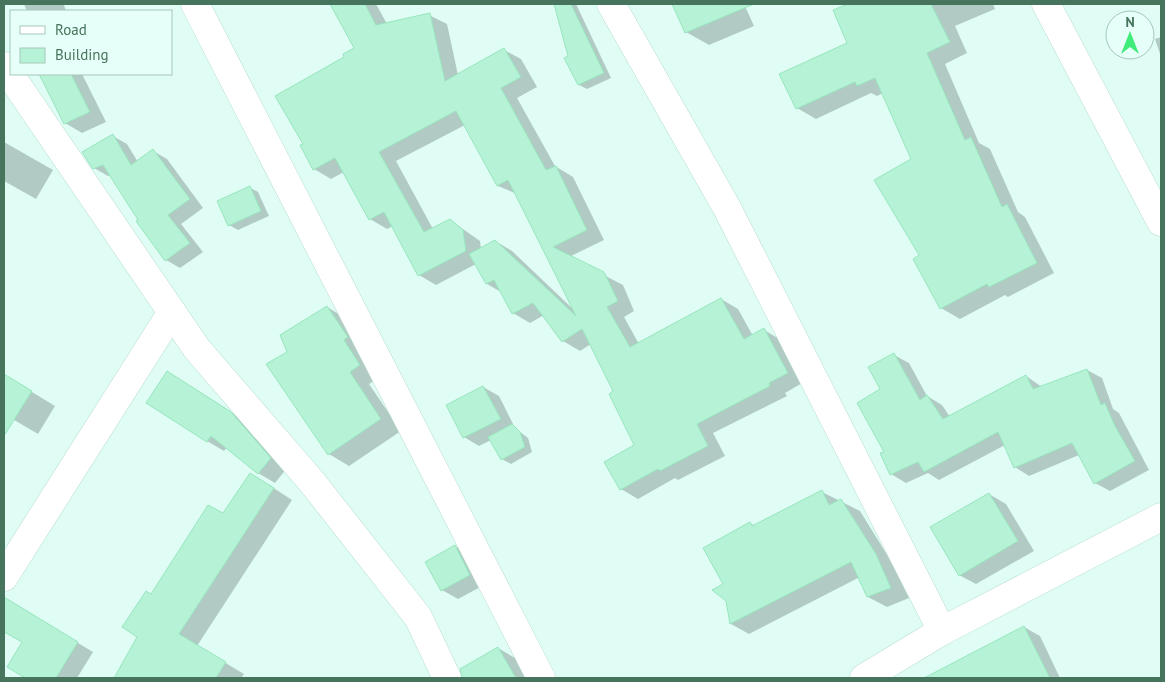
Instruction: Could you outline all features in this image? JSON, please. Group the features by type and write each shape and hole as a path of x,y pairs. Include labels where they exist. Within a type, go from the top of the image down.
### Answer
{"street":[{"path":"195,4 541,678"},
{"path":"611,4 727,208 942,631"},
{"path":"1046,4 1161,222"},
{"path":"10,75 197,349 312,482 418,617 447,678"},
{"path":"4,577 172,312"},
{"path":"864,678 942,631 1161,517"}],"building":[{"path":"330,4 365,4 376,25 430,13 445,81 504,48 521,77 501,88 546,170 556,166 587,230 553,247 604,272 618,301 607,307 630,347 721,298 744,339 764,328 788,373 769,383 770,386 697,424 708,446 660,471 658,469 620,490 604,462 634,445 609,394 613,391 582,329 562,342 533,303 512,314 494,280 486,284 469,254 495,240 576,316 508,180 497,186 456,111 379,152 424,232 450,219 463,230 466,251 418,276 384,212 369,220 335,158 313,170 300,145 303,144 275,96 344,57 343,54 354,48"},
{"path":"554,4 571,4 604,73 578,85 564,58 568,56"},
{"path":"672,4 754,4 685,33"},
{"path":"848,4 931,4 950,42 927,53 965,140 971,137 1002,207 1007,204 1037,263 989,287 987,284 940,309 913,259 919,255 874,180 911,159 875,78 857,86 855,82 796,109 779,74 847,43 833,10"},
{"path":"40,75 72,75 90,112 64,124"},
{"path":"113,134 131,165 153,149 190,199 168,215 190,243 165,261 136,221 138,220 103,165 93,169 82,152"},
{"path":"250,186 261,211 228,226 217,201"},
{"path":"327,306 348,337 344,340 360,365 350,372 381,419 328,455 266,364 287,352 280,335"},
{"path":"894,353 920,400 927,395 943,419 1026,375 1033,389 1087,369 1101,405 1105,403 1115,426 1135,461 1094,484 1072,443 1014,468 998,432 924,472 918,462 890,475 880,453 884,452 857,403 880,389 868,367"},
{"path":"167,371 231,412 271,458 258,474 211,436 207,442 146,403"},
{"path":"4,374 32,391 4,436"},
{"path":"483,386 501,419 463,438 446,405"},
{"path":"512,424 520,432 525,447 501,460 488,437"},
{"path":"250,473 274,488 179,634 226,662 216,678 114,678 137,637 122,627 146,591 151,594 208,505 223,513"},
{"path":"822,490 829,505 841,499 876,554 891,588 867,597 851,562 730,624 726,601 712,590 723,584 703,548 750,522 752,526"},
{"path":"989,493 1018,541 959,576 930,527"},
{"path":"455,545 470,575 441,591 425,562"},
{"path":"4,597 78,642 56,678 25,678 7,667 22,642 4,632"},
{"path":"1024,626 1050,678 924,678"},
{"path":"498,647 516,678 462,678 460,669"}]}
